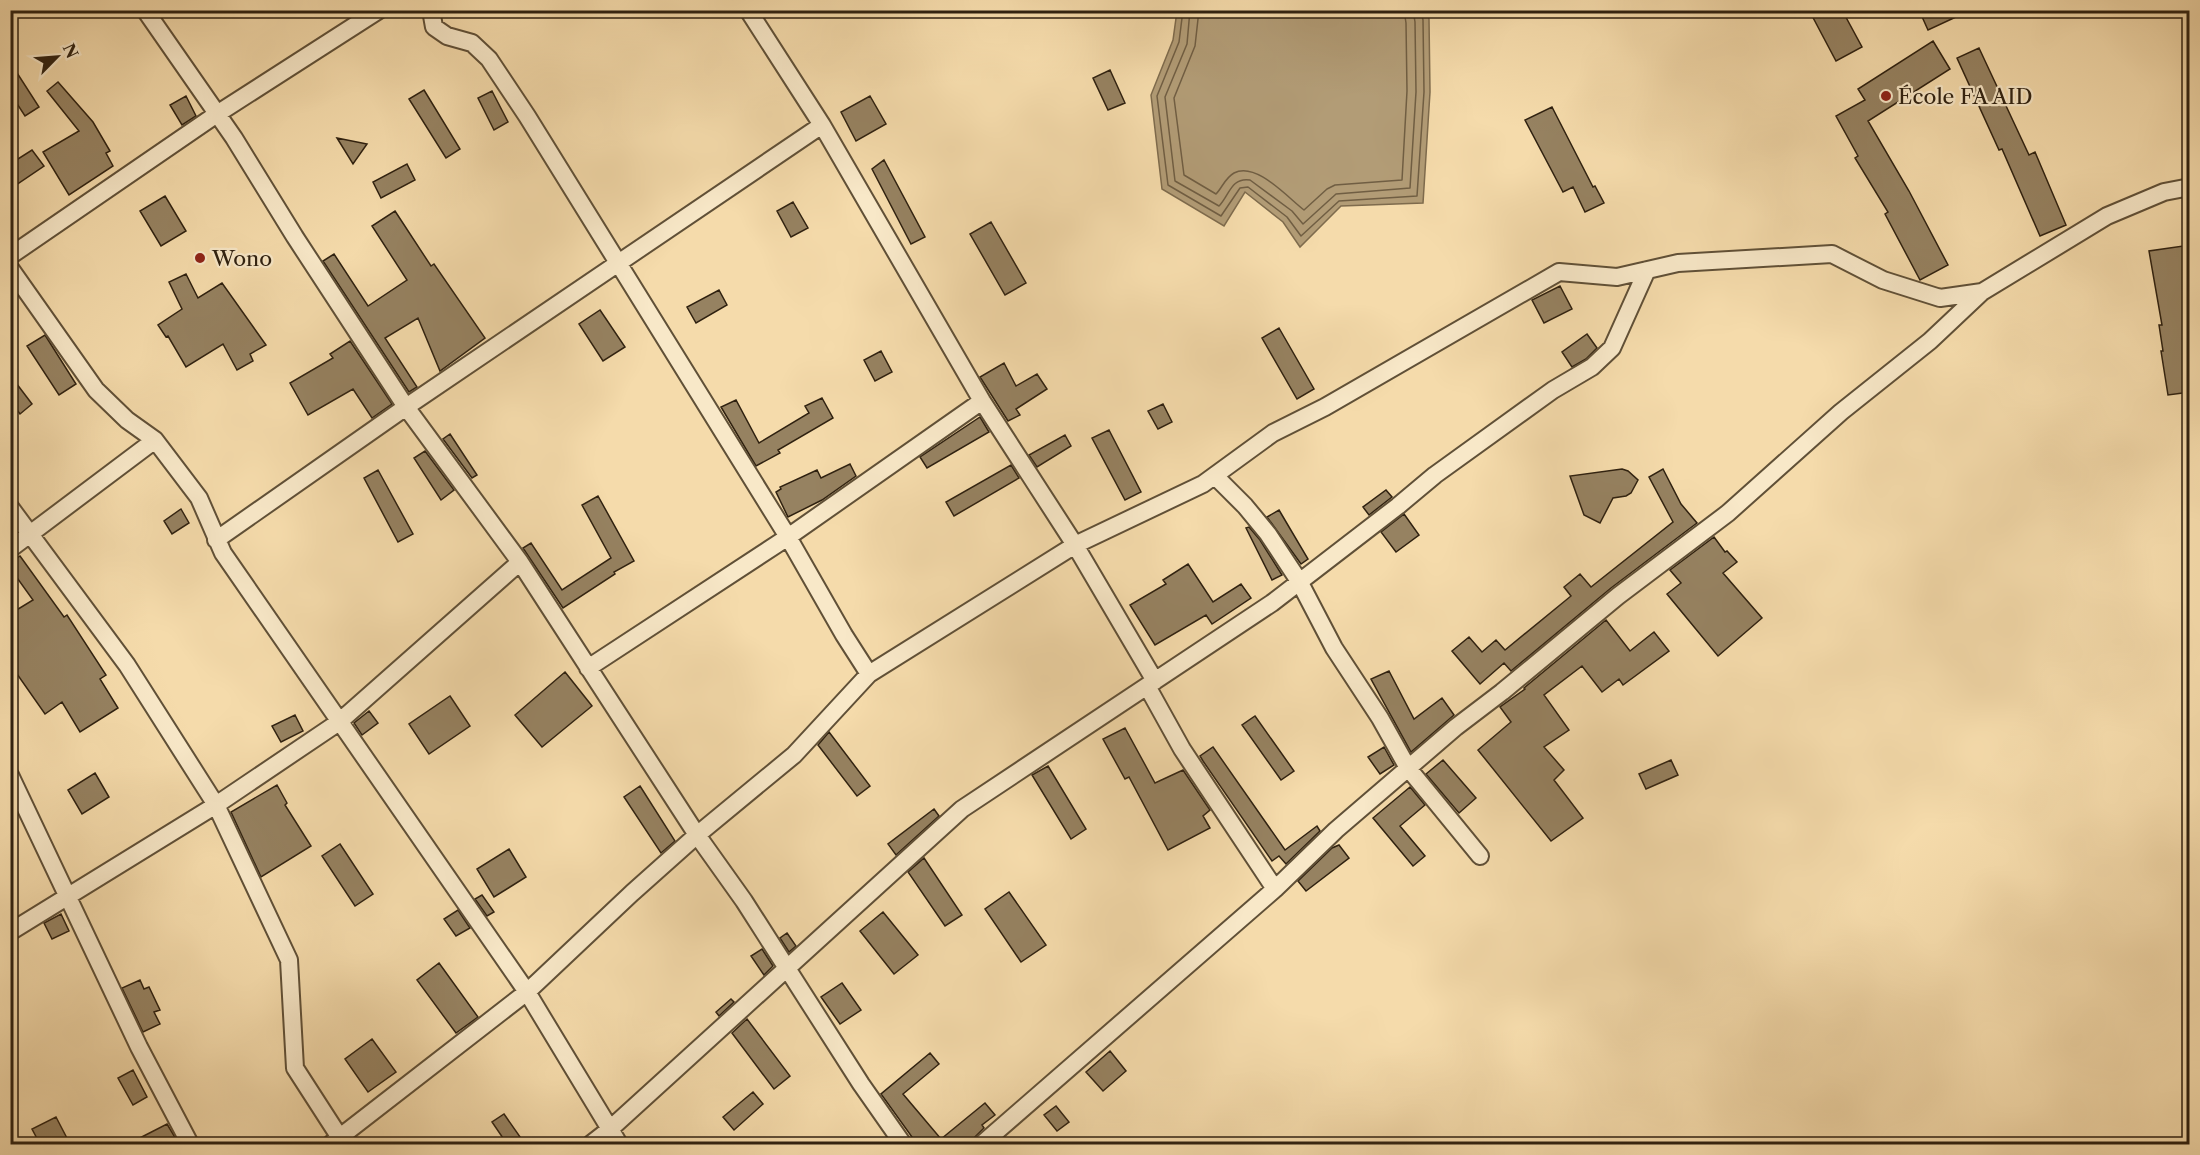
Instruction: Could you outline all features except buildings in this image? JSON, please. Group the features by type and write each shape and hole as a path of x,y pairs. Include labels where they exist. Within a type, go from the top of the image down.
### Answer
{"street":[{"path":"145,10 217,114 406,407 520,562 697,836 789,969 861,1084 903,1144"},
{"path":"10,256 217,114 379,10"},
{"path":"431,10 434,27 447,36 472,43 489,59 527,116 788,537 869,674"},
{"path":"748,10 822,125 982,401 1075,545 1151,683 1182,749 1275,889"},
{"path":"216,540 406,407 822,125"},
{"path":"982,1144 1275,889 1336,830 1456,727 1618,596 1728,513 1841,412 1930,341 1982,292 2107,216 2164,192 2190,187"},
{"path":"10,507 127,664 216,805 289,960 295,1068 338,1142 527,992 632,893 794,755 869,674 1075,545 1203,484 1273,433 1335,401 1559,272 1617,277 1678,263 1832,254 1882,280 1940,298 1982,292"},
{"path":"10,268 96,390 127,420 155,440 199,498 223,553 527,992 619,1144"},
{"path":"591,1144 789,969 962,809 1272,603 1435,475 1553,390 1592,367 1612,348 1647,270"},
{"path":"588,668 788,537 982,401"},
{"path":"10,549 155,440"},
{"path":"1215,476 1251,513 1299,581 1334,648 1380,718 1408,768 1480,856"},
{"path":"10,932 216,805 339,722 520,562"},
{"path":"10,775 139,1047 190,1144"}],"water":[{"path":"1177,11 1426,11 1429,19 1430,92 1423,203 1341,206 1300,247 1283,222 1245,192 1224,226 1162,189 1151,95 1173,40"}],"place":[{"name":"École FA AID","path":"1886,96"},
{"name":"Wono","path":"200,258"}]}
